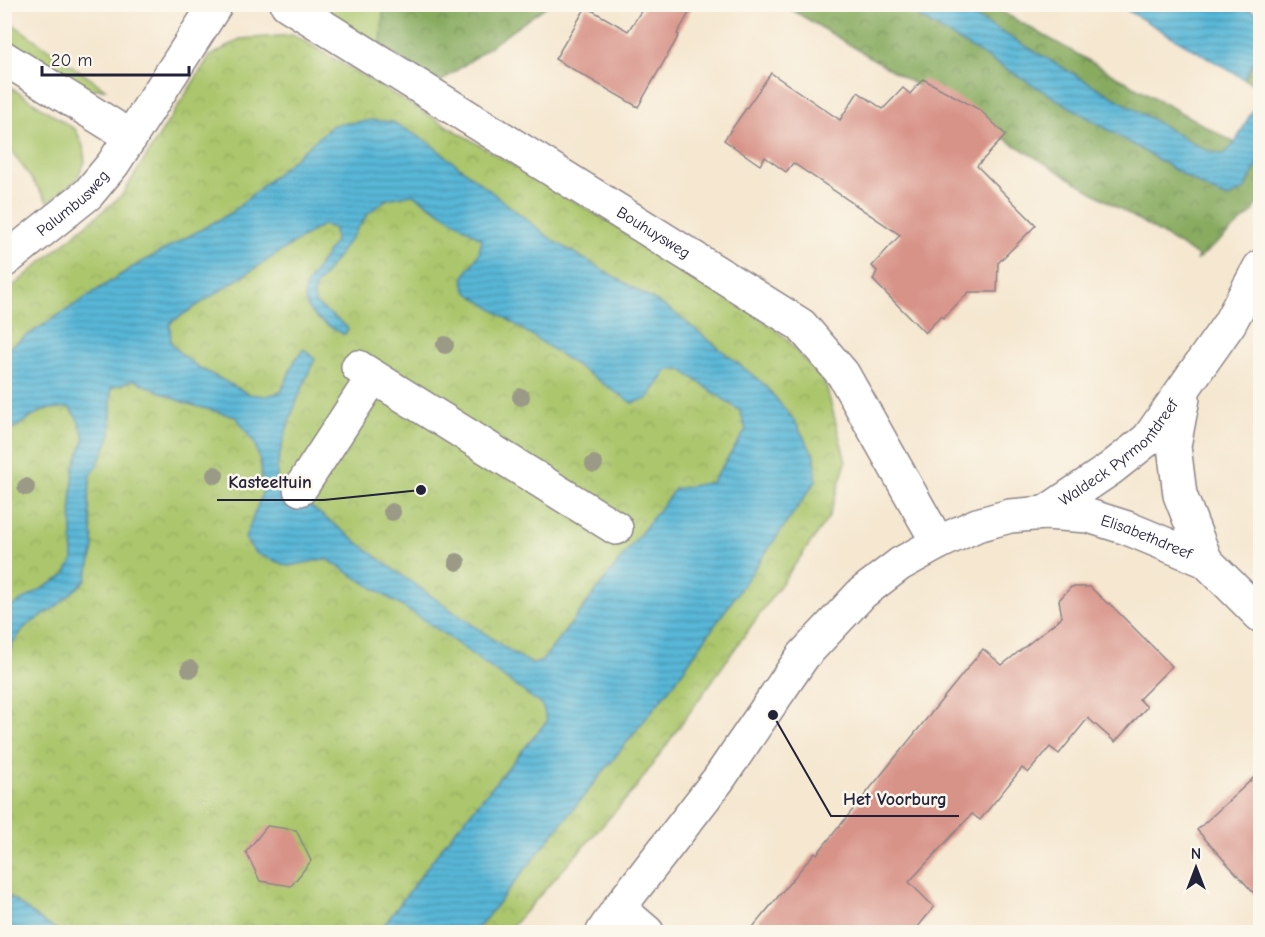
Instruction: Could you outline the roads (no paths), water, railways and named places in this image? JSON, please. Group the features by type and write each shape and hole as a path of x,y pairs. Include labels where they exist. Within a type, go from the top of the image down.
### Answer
{"street":[{"path":"4,58 131,137 216,4"},
{"name":"Bouhuysweg","path":"287,4 801,325 843,374 938,543"},
{"name":"Palumbusweg","path":"4,261 88,194 113,164 131,137"},
{"name":"Waldeck Pyrmontdreef","path":"1045,513 1110,469 1148,439 1229,324 1260,267"},
{"path":"300,489 366,372 616,528"},
{"name":"Waldeck Pyrmontdreef","path":"1185,387 1174,446 1180,495 1206,561"},
{"name":"Elisabethdreef","path":"611,920 718,780 803,656 862,594 900,564 938,543 977,525 1010,516 1045,513 1089,516 1127,528 1206,561 1260,615"},
{"path":"611,920 647,933"}],"water":[{"path":"899,5 955,5 1203,149 1223,155 1235,143 1260,96 1260,160 1244,190 1228,198 1209,190"},
{"path":"1118,5 1243,5 1260,16 1260,51 1244,79"},
{"path":"372,120 393,122 428,142 554,241 671,310 764,384 794,420 815,457 816,481 675,682 475,932 379,932 445,843 547,721 542,705 427,622 327,559 288,566 255,553 245,538 262,494 261,466 255,444 236,417 185,403 134,380 111,388 111,434 90,477 89,503 94,548 86,580 56,607 26,626 12,644 5,665 5,615 9,608 64,576 73,560 71,503 74,467 85,438 77,418 69,407 43,410 5,434 5,350 131,268 231,213 333,125","holes":["413,194 482,239 479,253 464,276 463,281 467,292 632,403 647,399 668,370 680,369 740,411 746,430 712,482 675,489 542,661 533,664 516,655 397,572 277,481 277,470 287,429 315,359 304,349 295,360 281,392 266,396 249,394 198,367 171,343 170,323 322,225 334,228 335,241 305,287 306,304 315,316 345,334 348,329 345,325 315,303 315,288 368,214 387,199"]},
{"path":"5,893 45,923 61,932 5,932"}],"place":[{"name":"Kasteeltuin","path":"421,490"},
{"name":"Het Voorburg","path":"773,715"}]}
